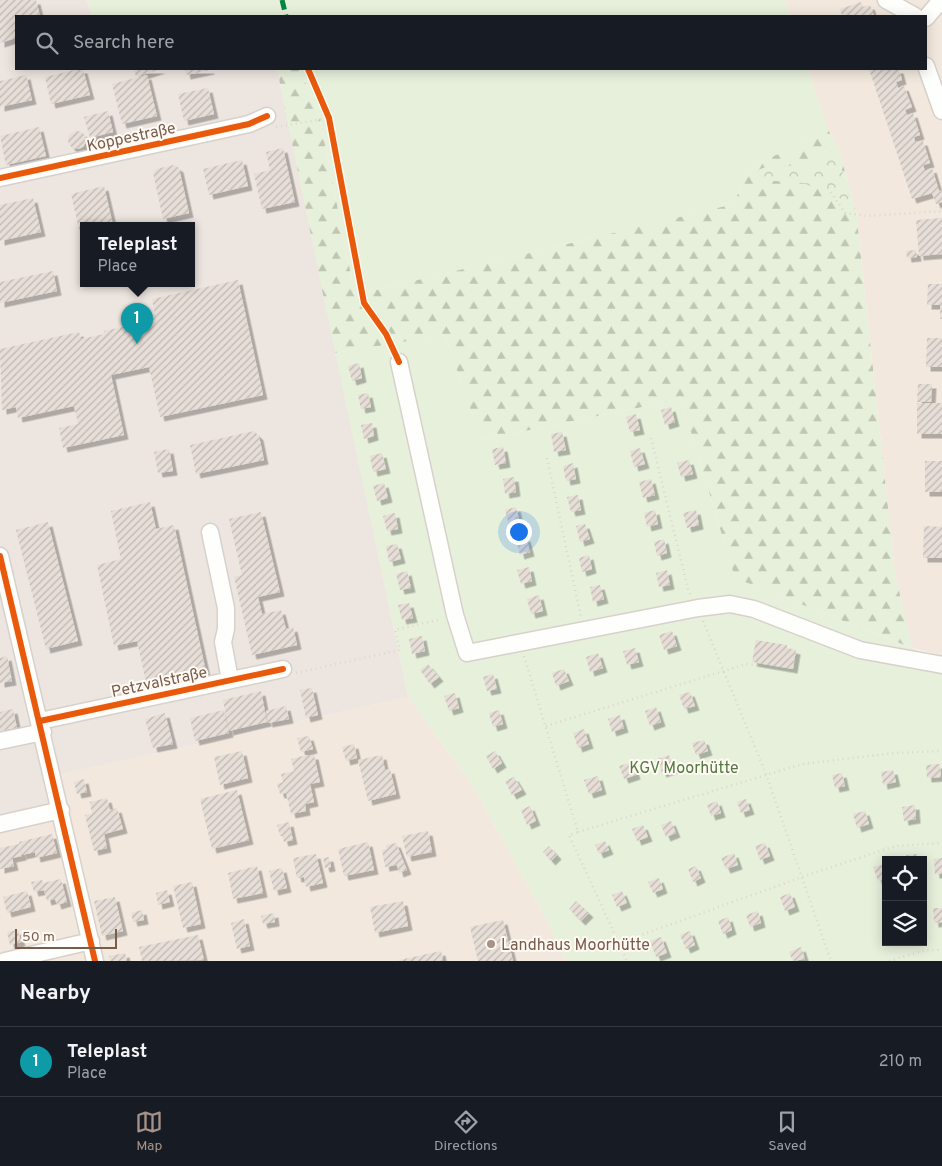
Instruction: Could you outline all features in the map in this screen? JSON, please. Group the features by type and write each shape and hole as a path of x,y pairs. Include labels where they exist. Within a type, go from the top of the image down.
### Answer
{"street":[{"path":"886,0 913,15"},
{"path":"927,17 936,6 942,3"},
{"path":"927,69 942,112"},
{"name":"Koppestraße","path":"0,178 249,124 267,116"},
{"path":"399,362 455,615 467,653 698,608 730,604 754,609 860,650 942,665"},
{"path":"210,532 226,608 226,629 223,642 230,680"},
{"path":"0,556 5,595 42,726 95,961"},
{"name":"Petzvalstraße","path":"0,741 42,726 283,669"},
{"path":"0,824 61,810"},
{"path":"5,961 91,940"}],"path":[{"path":"267,116 277,128 329,118"},
{"path":"828,188 846,213 867,216 942,211"},
{"path":"651,438 688,589 698,608 766,774 831,961"},
{"path":"547,458 584,630"},
{"path":"283,669 298,673 400,650 395,630 455,615"},
{"path":"520,643 578,832"},
{"path":"546,726 724,670 746,664 761,666"},
{"path":"627,961 569,835 802,764 895,753 942,751"},
{"path":"619,943 802,876 895,846 942,843"},
{"path":"888,961 926,950 942,950"}],"shaded area":[{"path":"0,0 87,0 92,15 15,15 15,70 277,70 408,697 44,778 50,808 0,819"},
{"path":"785,0 942,0 942,656 912,648 895,573 856,211 838,147 828,130 808,70 927,70 927,15 790,15"},
{"path":"408,697 473,786 550,926 566,961 0,961 0,819 44,778"}],"green space":[{"path":"87,0 785,0 790,15 92,15"},
{"path":"277,70 299,70 318,110 355,295 734,204 747,169 828,130 838,147 856,211 895,573 912,648 735,578 681,399 481,440 445,335 335,353"},
{"path":"299,70 808,70 828,130 747,169 734,204 355,295 318,110"},
{"path":"833,151 837,152 851,203 803,183 762,180 758,170 770,166 783,165 808,169 814,159"},
{"name":"KGV Moorhütte","path":"445,335 481,440 681,399 735,578 942,660 942,961 566,961 550,926 473,786 408,697 335,353"}],"building":[{"path":"0,0 36,0 40,15 15,15 15,38 0,43"},
{"path":"861,2 863,7 870,5 874,15 842,15 840,9"},
{"path":"74,70 83,70 90,95 51,104 45,77"},
{"path":"134,70 158,70 136,77"},
{"path":"185,70 210,70 186,75"},
{"path":"869,70 899,70 902,80 896,82 898,88 904,86 912,107 905,110 907,115 913,113 920,135 914,137 915,142 923,141 930,163 923,165 925,171 932,168 939,191 942,190 942,202 936,204 932,193 912,199"},
{"path":"26,75 32,100 0,107 0,81"},
{"path":"147,75 157,116 122,124 112,84"},
{"path":"208,88 214,114 184,121 178,94"},
{"path":"108,111 113,132 90,138 84,117"},
{"path":"39,127 46,156 6,165 0,136"},
{"path":"73,131 81,131 86,136 84,147 73,149 68,144 68,136"},
{"path":"283,148 295,202 262,209 254,174 270,170 266,152"},
{"path":"242,160 248,186 209,195 203,169"},
{"path":"174,165 179,168 189,213 163,219 153,173 156,169"},
{"path":"104,186 112,222 80,222 80,234 71,194"},
{"path":"33,198 41,232 0,241 0,205"},
{"path":"942,218 942,254 919,256 916,220"},
{"path":"916,250 917,257 907,258 906,251"},
{"path":"53,271 57,291 0,303 0,282"},
{"path":"238,280 263,395 160,417 149,367 111,375 124,435 63,448 59,428 78,424 74,406 18,418 16,407 2,410 0,349 79,332 81,339 104,334 104,331 137,324 136,319 155,314 152,299"},
{"path":"928,284 942,284 942,319 940,319 940,305 927,305"},
{"path":"927,338 942,338 942,367 926,367"},
{"path":"359,363 362,378 352,381 348,366"},
{"path":"918,384 932,384 931,402 917,402"},
{"path":"368,393 371,407 361,409 358,395"},
{"path":"917,403 942,403 942,434 917,434"},
{"path":"671,407 675,422 665,425 661,410"},
{"path":"636,414 640,430 630,432 626,417"},
{"path":"372,423 374,436 364,439 361,425"},
{"path":"254,431 259,436 264,460 196,474 190,445"},
{"path":"562,432 566,450 554,452 551,434"},
{"path":"503,447 506,463 495,465 492,449"},
{"path":"640,448 645,464 634,467 630,451"},
{"path":"169,449 173,471 158,473 154,452"},
{"path":"382,453 386,469 373,472 370,456"},
{"path":"689,460 693,474 681,477 677,463"},
{"path":"925,461 942,461 942,492 925,492"},
{"path":"573,463 576,479 566,481 563,466"},
{"path":"514,477 516,492 505,494 503,479"},
{"path":"651,479 655,495 643,498 639,482"},
{"path":"384,483 388,498 377,501 373,486"},
{"path":"578,495 581,510 571,512 567,497"},
{"path":"150,502 156,529 174,525 206,672 190,675 191,681 148,691 137,641 114,646 97,565 121,559 111,511"},
{"path":"516,507 520,523 509,525 505,510"},
{"path":"655,510 658,524 647,527 644,513"},
{"path":"696,510 699,525 687,528 683,513"},
{"path":"261,512 280,592 258,597 262,614 281,610 286,629 293,627 297,645 252,655 234,577 242,575 229,519"},
{"path":"395,513 398,529 387,531 383,516"},
{"path":"48,522 78,641 46,649 16,530"},
{"path":"585,524 590,539 580,542 576,526"},
{"path":"924,526 942,527 942,558 923,558"},
{"path":"526,537 530,552 520,555 516,540"},
{"path":"664,539 667,553 657,556 654,542"},
{"path":"397,544 401,559 389,562 386,546"},
{"path":"589,555 592,569 582,572 579,558"},
{"path":"529,567 532,581 521,584 517,570"},
{"path":"667,570 670,585 659,587 656,573"},
{"path":"407,571 411,588 400,590 396,574"},
{"path":"600,585 604,599 593,602 590,587"},
{"path":"539,595 543,611 531,614 527,599"},
{"path":"409,603 413,618 402,620 398,605"},
{"path":"672,631 677,646 664,650 659,635"},
{"path":"422,636 425,651 412,654 409,639"},
{"path":"756,640 787,645 787,648 796,650 793,669 752,662"},
{"path":"635,648 639,662 627,665 623,651"},
{"path":"598,653 603,668 590,672 586,657"},
{"path":"7,656 12,681 0,683 0,658"},
{"path":"428,664 439,677 430,684 420,670"},
{"path":"564,669 569,681 556,686 552,673"},
{"path":"493,674 497,689 487,691 483,677"},
{"path":"312,688 318,715 306,718 300,690"},
{"path":"261,691 267,722 229,731 223,700"},
{"path":"690,692 695,706 684,709 679,695"},
{"path":"455,693 459,708 449,711 444,696"},
{"path":"286,706 289,719 268,723 266,711"},
{"path":"656,707 661,722 650,726 645,711"},
{"path":"13,709 17,728 0,731 0,712"},
{"path":"224,710 229,733 195,741 190,718"},
{"path":"499,710 503,724 493,727 489,713"},
{"path":"165,713 173,744 153,748 145,719"},
{"path":"620,715 624,728 612,732 608,719"},
{"path":"584,729 589,744 578,748 573,733"},
{"path":"309,736 313,749 301,752 297,738"},
{"path":"704,740 708,751 696,755 692,743"},
{"path":"354,744 357,758 346,761 342,747"},
{"path":"242,751 248,778 220,785 214,757"},
{"path":"495,751 502,763 493,769 486,756"},
{"path":"314,755 320,782 310,784 314,802 305,804 306,811 291,814 286,793 280,794 277,784 283,782 281,774 294,771 291,759"},
{"path":"382,755 385,770 390,769 396,794 368,801 358,760"},
{"path":"669,755 674,769 662,773 657,759"},
{"path":"632,762 636,775 624,779 619,766"},
{"path":"940,764 941,777 927,778 926,765"},
{"path":"893,770 896,782 883,785 881,772"},
{"path":"842,773 845,786 835,788 832,775"},
{"path":"598,776 602,790 589,794 584,780"},
{"path":"514,777 522,790 512,795 505,781"},
{"path":"84,779 87,792 77,794 74,782"},
{"path":"237,790 249,840 212,849 200,799"},
{"path":"107,798 110,810 117,808 123,829 104,834 107,848 94,851 85,815 92,814 90,802"},
{"path":"746,799 750,810 741,813 737,802"},
{"path":"717,801 721,813 711,816 707,805"},
{"path":"915,805 916,819 904,821 902,807"},
{"path":"530,806 536,821 527,825 521,810"},
{"path":"865,811 869,824 857,828 853,814"},
{"path":"671,821 676,833 666,837 661,825"},
{"path":"289,822 293,840 284,842 277,825"},
{"path":"643,825 648,837 637,841 632,829"},
{"path":"428,831 432,852 407,857 402,836"},
{"path":"52,834 57,853 36,858 35,852 22,855 19,842"},
{"path":"605,841 609,850 599,854 595,845"},
{"path":"368,842 374,870 344,876 338,849"},
{"path":"396,843 407,870 399,873 397,865 385,867 382,850 387,849 386,845"},
{"path":"765,843 770,856 760,860 755,846"},
{"path":"19,844 22,856 12,858 14,866 0,869 0,848"},
{"path":"549,846 557,855 551,861 543,852"},
{"path":"734,853 738,865 726,869 721,858"},
{"path":"316,854 323,883 306,887 304,877 297,878 293,858"},
{"path":"917,854 917,856 906,856"},
{"path":"329,857 331,867 325,868 323,858"},
{"path":"942,858 942,874 935,874 934,859"},
{"path":"882,864 882,880 878,881 873,867"},
{"path":"257,866 263,893 233,899 228,873"},
{"path":"696,866 701,878 693,882 688,869"},
{"path":"282,868 287,888 274,891 269,871"},
{"path":"659,878 663,889 653,893 648,882"},
{"path":"61,879 67,902 57,905 55,899 47,901 44,890 34,892 31,882 42,880 43,883"},
{"path":"192,882 201,924 183,928 173,886"},
{"path":"167,890 170,902 158,905 156,893"},
{"path":"27,891 31,907 7,913 3,897"},
{"path":"622,891 627,903 617,907 612,895"},
{"path":"790,893 795,907 785,911 780,897"},
{"path":"115,897 123,931 102,936 94,901"},
{"path":"403,901 408,926 375,933 370,907"},
{"path":"576,901 589,913 581,921 569,909"},
{"path":"933,908 942,908 942,922 934,923"},
{"path":"142,910 144,920 133,922 131,913"},
{"path":"758,911 761,923 750,927 746,915"},
{"path":"274,913 275,922 263,924 261,916"},
{"path":"728,917 732,930 723,934 718,921"},
{"path":"244,919 250,946 237,949 231,923"},
{"name":"Landhaus Moorhütte","path":"503,920 513,961 478,961 470,927"},
{"path":"18,930 21,942 10,945 7,932"},
{"path":"690,931 695,945 686,949 680,935"},
{"path":"198,935 204,960 142,961 139,947"},
{"path":"661,937 667,953 656,957 650,941"},
{"path":"801,947 805,959 793,961 789,952"},
{"path":"441,951 443,961 399,961 399,960"},
{"path":"125,953 127,961 110,961 109,956"}],"marked path":[{"path":"282,0 286,15"}],"cycle path":[{"path":"308,70 329,118 364,303 386,334 399,362"},
{"path":"0,178 249,124 267,116"},
{"path":"0,556 95,961"},
{"path":"40,721 283,669"}],"place":[{"name":"Teleplast","path":"137,344"},
{"name":"Landhaus Moorhütte","path":"491,944"}]}
